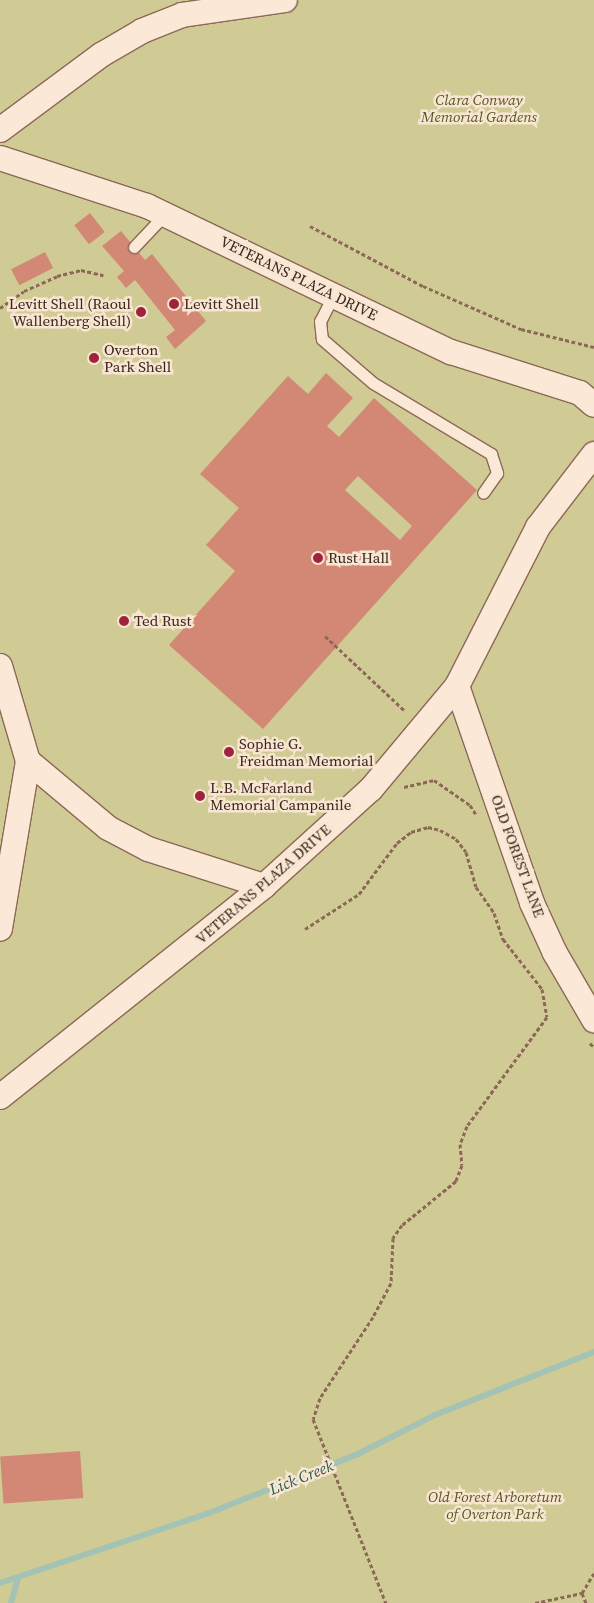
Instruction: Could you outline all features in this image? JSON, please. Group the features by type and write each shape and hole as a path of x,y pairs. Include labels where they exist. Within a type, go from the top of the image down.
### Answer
{"street":[{"path":"0,130 101,55 142,31 182,15 285,0"},
{"name":"VETERANS PLAZA DRIVE","path":"0,158 165,214 451,352 580,393 594,405"},
{"name":"VETERANS PLAZA DRIVE","path":"0,1097 264,886 371,789 457,686 538,527 594,454"},
{"path":"0,666 28,761 0,929"},
{"name":"OLD FOREST LANE","path":"457,686 532,903 589,1027"},
{"path":"28,761 108,828 148,849 186,864 264,886"}],"lane":[{"path":"134,247 165,214"},
{"path":"334,294 320,321 322,339 373,382 491,454 497,473 483,493"}],"path":[{"path":"310,226 423,286 521,329 594,347"},
{"path":"0,308 24,291 57,276 81,270 103,275"},
{"path":"325,636 404,710"},
{"path":"398,790 423,780 434,780 470,805 482,824"},
{"path":"305,929 359,894 397,843 411,832 428,827 440,830 456,839 466,852 476,886 494,913 503,939 542,990 547,1017 467,1126 460,1144 462,1166 456,1181 402,1225 393,1238 391,1283 374,1317 320,1398 312,1420 386,1603"},
{"path":"589,1027 594,1048"},
{"path":"535,1603 582,1593 594,1573"},
{"path":"582,1593 586,1603"}],"green space":[{"path":"0,0 594,0 594,1603 0,1603"}],"building":[{"path":"90,213 105,232 89,244 74,225"},
{"name":"Levitt Shell","path":"121,231 145,260 152,254 206,321 175,349 166,337 175,330 135,280 126,288 117,277 124,271 102,246"},
{"path":"45,252 53,268 19,285 11,269"},
{"name":"Rust Hall","path":"326,373 353,398 327,426 339,437 374,398 477,490 263,729 169,645 235,571 206,545 239,508 200,474 288,376 308,394","holes":["358,476 412,526 400,540 345,490"]},
{"name":"L.B. McFarland Memorial Campanile","path":"203,789 206,800 197,802 194,791"},
{"path":"80,1451 83,1498 3,1503 0,1457"}],"waterway":[{"name":"Lick Creek","path":"0,1583 209,1513 358,1454 435,1415 594,1352"},
{"path":"11,1603 18,1578"}],"place":[{"name":"Levitt Shell","path":"174,304"},
{"name":"Levitt Shell (Raoul Wallenberg Shell)","path":"141,312"},
{"name":"Overton Park Shell","path":"94,358"},
{"name":"Rust Hall","path":"318,558"},
{"name":"Ted Rust","path":"124,621"},
{"name":"Sophie G. Freidman Memorial","path":"229,752"},
{"name":"L.B. McFarland Memorial Campanile","path":"200,796"}],"park label":[{"name":"Clara Conway Memorial Gardens","path":"479,108"},
{"name":"Old Forest Arboretum of Overton Park","path":"495,1504"}]}
